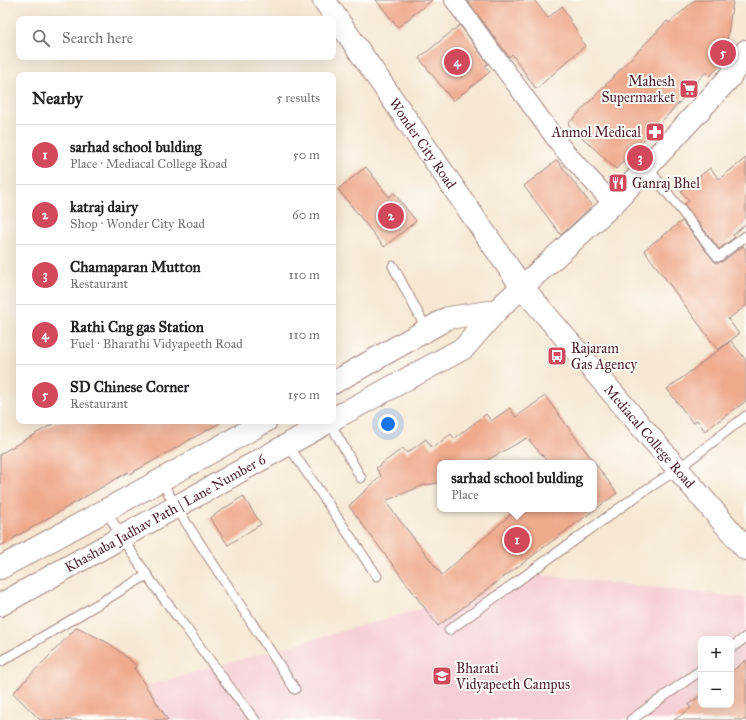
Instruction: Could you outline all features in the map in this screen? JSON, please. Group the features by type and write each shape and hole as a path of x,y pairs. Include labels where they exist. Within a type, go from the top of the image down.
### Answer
{"street":[{"name":"Wonder City Road","path":"324,0 335,16"},
{"path":"454,0 563,149 613,204"},
{"name":"Wonder City Road","path":"336,17 522,287"},
{"path":"336,417 464,348 496,310 613,204 730,76 746,51"},
{"name":"Mediacal College Road","path":"522,287 746,549"},
{"path":"336,381 448,318 496,310"},
{"path":"0,568 261,424"},
{"name":"Khashaba Jadhav Path | Lane Number 6","path":"0,604 324,424"}],"lane":[{"path":"647,167 718,257 746,236"},
{"path":"393,266 427,330"},
{"path":"449,630 638,495 678,469 746,416"},
{"path":"331,424 361,478"},
{"path":"288,445 377,576"},
{"path":"161,480 176,507 294,690"},
{"path":"106,510 121,538 147,575 237,698 255,720"},
{"path":"0,662 147,575"},
{"path":"734,646 746,638"},
{"path":"631,720 698,672"}],"shaded area":[{"name":"Bharati Vidyapeeth Campus","path":"542,575 746,598 746,720 24,720"}],"building":[{"path":"376,0 432,0 398,27"},
{"path":"467,0 534,0 548,18 562,6 585,46 536,89 512,54 509,57"},
{"path":"695,0 733,0 724,61 710,76 706,72 681,98 683,99 616,169 568,124 667,21 669,23"},
{"path":"460,25 488,64 485,66 490,72 453,101 419,58"},
{"path":"746,158 746,224 733,235 735,237 719,249 684,204 689,201 681,191 710,168 719,179"},
{"path":"557,160 592,206 561,235 524,186"},
{"path":"366,167 389,197 394,193 416,221 384,247 338,189"},
{"path":"682,221 715,262 722,262 743,246 746,250 746,306 728,319 739,334 718,350 644,250"},
{"path":"731,341 746,360 746,401 705,431 697,420 693,423 667,389"},
{"path":"545,396 593,460 546,460 527,438 487,460 437,460 437,483 424,485 385,501 442,575 514,512 591,512 438,626 349,506 381,476 376,468 403,448 407,453 426,439 432,448 451,434 454,439 486,414 491,421 510,408 516,417"},
{"path":"53,424 218,424 130,474 128,472 0,546 0,454"},
{"path":"597,466 617,493 597,508"},
{"path":"243,496 261,524 228,545 210,518"},
{"path":"77,627 110,644 137,666 134,668 168,720 40,720 13,693"},
{"path":"746,660 746,720 674,720 691,708 688,705 698,697 698,708 734,708 734,670"}],"place":[{"name":"SD Chinese Corner","path":"723,53"},
{"name":"Rathi Cng gas Station","path":"457,62"},
{"name":"Mahesh Supermarket","path":"689,89"},
{"name":"Anmol Medical","path":"655,132"},
{"name":"Chamaparan Mutton","path":"640,158"},
{"name":"Ganraj Bhel","path":"618,183"},
{"name":"katraj dairy","path":"391,216"},
{"name":"Rajaram Gas Agency","path":"557,356"},
{"name":"sarhad school bulding","path":"517,540"},
{"name":"Bharati Vidyapeeth Campus","path":"442,676"}]}
